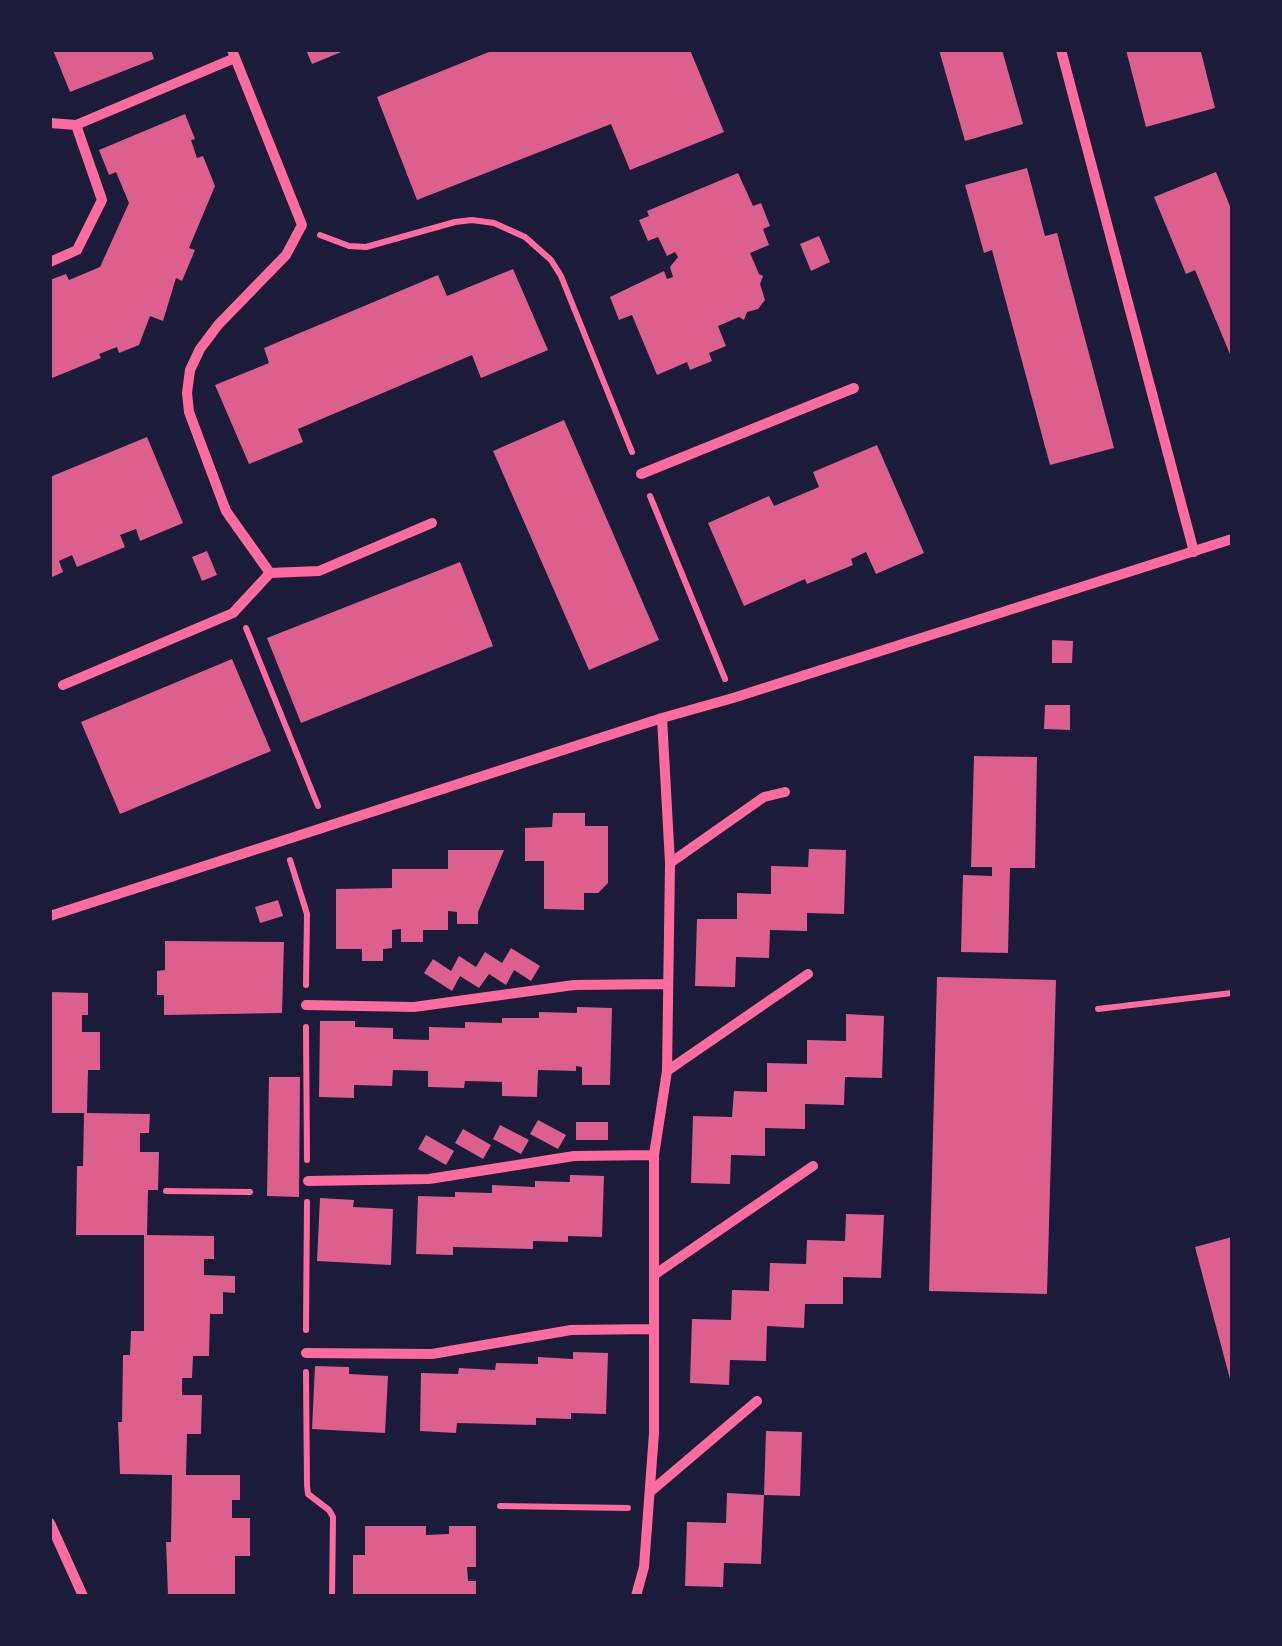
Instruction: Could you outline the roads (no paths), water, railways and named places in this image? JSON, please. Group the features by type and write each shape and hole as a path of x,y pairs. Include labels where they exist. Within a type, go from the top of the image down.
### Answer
{"street":[{"path":"1062,50 1194,552"},
{"path":"50,123 76,125 233,54 302,224 286,254 200,349 190,370 187,393 196,433 226,511 270,573"},
{"path":"50,262 77,250 102,200 76,125"},
{"path":"641,474 854,388"},
{"path":"63,686 233,613 270,573 319,570 432,523"},
{"path":"50,916 1232,539"},
{"path":"636,1596 644,1567 650,1508 654,1155 667,1071 670,863 662,718"},
{"path":"670,863 764,797 784,792"},
{"path":"667,1071 808,974"},
{"path":"306,1005 414,1006 574,985 668,984"},
{"path":"308,1181 429,1179 574,1156 654,1155"},
{"path":"654,1275 813,1166"},
{"path":"306,1354 432,1354 571,1330 654,1329"},
{"path":"650,1492 757,1401"},
{"path":"50,1524 82,1596"}]}
